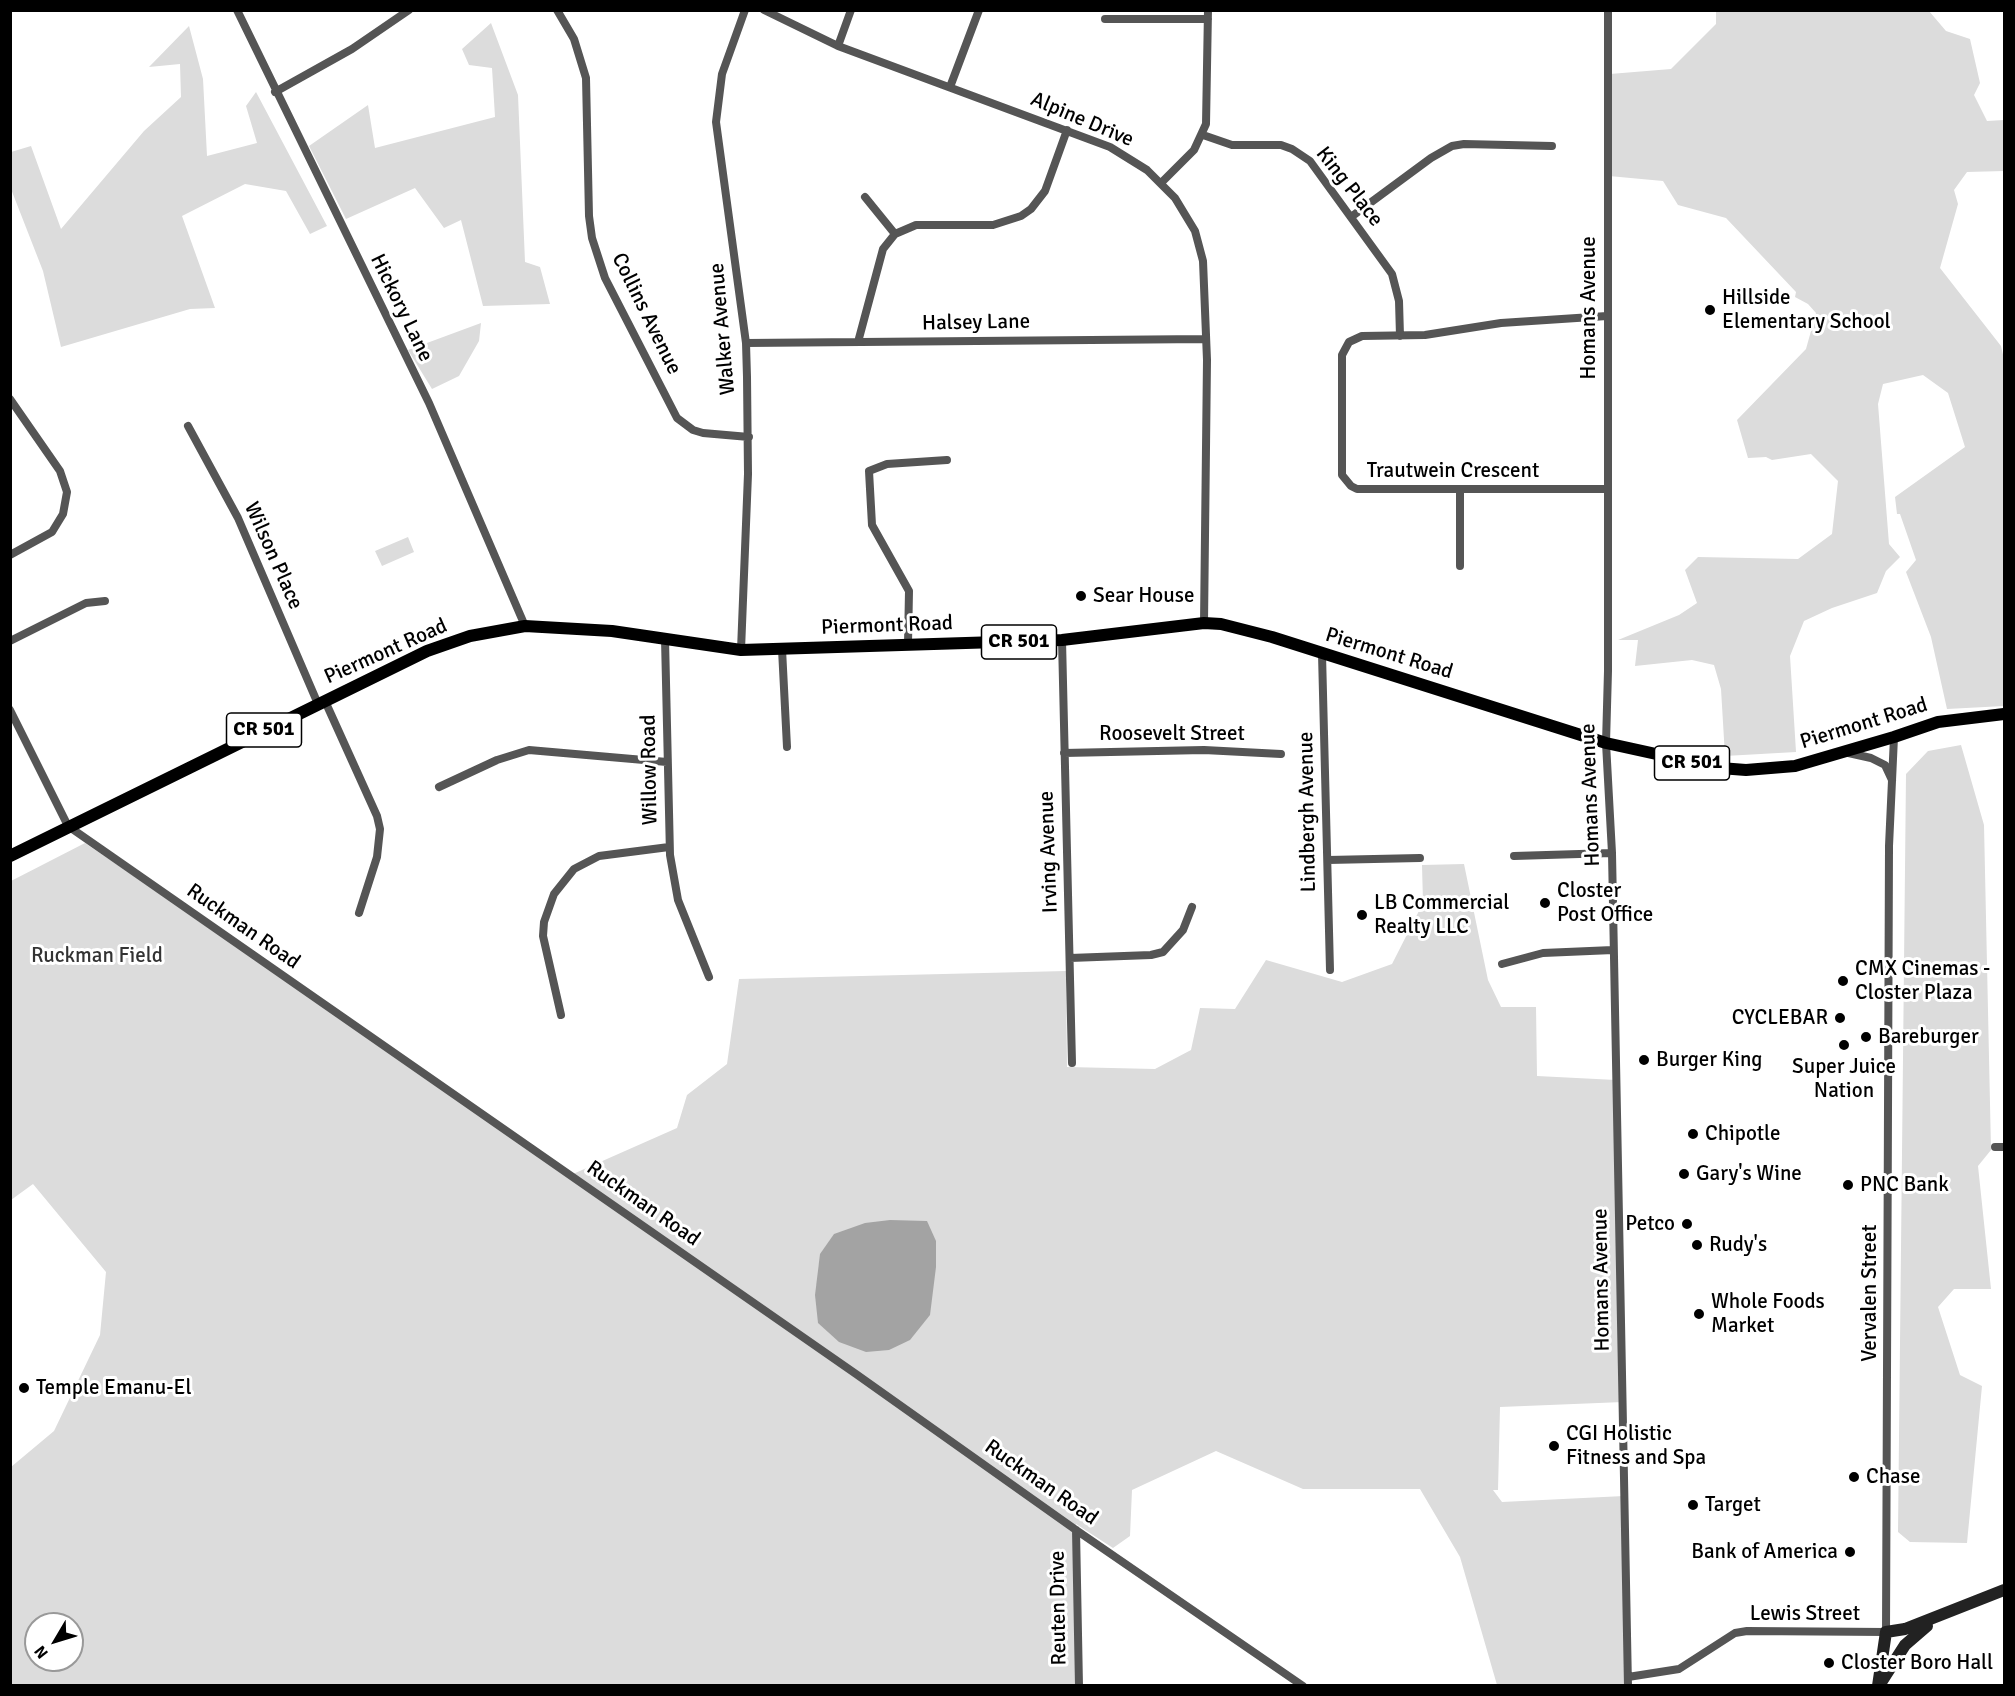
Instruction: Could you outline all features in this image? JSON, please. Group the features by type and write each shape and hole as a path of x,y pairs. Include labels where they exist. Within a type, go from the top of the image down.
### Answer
{"main road":[{"name":"Piermont Road","path":"10,856 444,644 495,630 525,626 555,626 741,650 1062,640 1204,623 1245,630 1605,743 1720,768 1746,770 1795,766 1938,722 2004,714"}],"street":[{"name":"Hickory Lane","path":"237,10 429,404 525,626"},
{"path":"275,92 352,49 409,10"},
{"name":"Collins Avenue","path":"557,10 574,39 586,78 589,216 592,238 605,278 677,417 693,430 748,437"},
{"name":"Walker Avenue","path":"741,650 748,437 746,344 716,122 722,74 746,10"},
{"name":"Alpine Drive","path":"764,10 838,46 1067,130 1129,157 1161,183 1186,214 1200,245 1206,339 1204,623"},
{"path":"838,46 851,10"},
{"path":"950,87 979,10"},
{"name":"Homans Avenue","path":"1608,10 1606,489 1608,671 1605,743 1611,853 1628,1681"},
{"path":"1105,19 1208,15 1207,113 1203,135 1194,150 1161,183"},
{"path":"858,342 883,249 895,234 916,225 993,225 1021,216 1031,209 1045,191 1067,130"},
{"name":"King Place","path":"1203,135 1232,144 1269,144 1292,149 1310,161 1392,274 1399,301 1400,336"},
{"path":"1351,217 1431,158 1452,146 1464,144 1552,146"},
{"path":"865,197 895,234"},
{"name":"Trautwein Crescent","path":"1606,489 1357,489 1351,486 1342,475 1342,355 1349,342 1362,336 1425,335 1511,322 1607,316"},
{"name":"Halsey Lane","path":"746,344 1206,339"},
{"path":"10,399 60,471 67,492 63,514 52,532 10,555"},
{"name":"Wilson Place","path":"188,426 238,518 377,816 380,829 377,857 359,913"},
{"path":"908,644 909,591 872,525 869,471 886,464 946,460"},
{"path":"1460,489 1460,566"},
{"path":"10,641 86,603 105,601"},
{"name":"Willow Road","path":"665,639 669,847 678,900 709,976"},
{"name":"Irving Avenue","path":"1062,640 1072,1063"},
{"path":"782,649 787,747"},
{"name":"Lindbergh Avenue","path":"1322,654 1330,970"},
{"name":"Ruckman Road","path":"10,710 68,826 1303,1686"},
{"name":"Vervalen Street","path":"1886,1632 1889,846 1894,737"},
{"path":"439,787 497,759 529,750 667,762"},
{"name":"Roosevelt Street","path":"1064,753 1204,750 1281,754"},
{"path":"1844,752 1871,758 1885,765 1892,780"},
{"path":"561,1015 543,936 546,914 554,894 574,869 599,856 669,847"},
{"path":"1514,856 1611,853"},
{"path":"1328,860 1420,858"},
{"path":"1070,958 1151,955 1163,952 1183,930 1192,907"},
{"path":"1502,964 1543,953 1613,950"},
{"name":"Reuten Drive","path":"1076,1530 1079,1686"},
{"path":"1878,1686 1886,1632 1905,1629 1937,1618 2004,1590"},
{"path":"1878,1686 1905,1645 1937,1618"},
{"name":"Lewis Street","path":"1628,1681 1678,1669 1735,1633 1747,1631 1886,1632"}],"green space":[{"path":"1716,11 1929,11 1946,31 1970,39 1980,83 1974,95 1987,121 2004,120 2004,171 1967,172 1954,190 1958,204 1940,268 2001,346 2004,359 2004,706 1947,709 1931,637 1906,572 1916,560 1900,514 1897,514 1895,497 1965,447 1948,393 1923,375 1883,384 1878,404 1889,544 1900,557 1886,571 1877,593 1832,608 1804,621 1790,656 1796,752 1725,756 1721,689 1714,665 1692,660 1635,666 1638,640 1618,640 1679,615 1697,603 1685,570 1698,557 1798,559 1832,534 1838,481 1811,454 1772,460 1766,457 1748,458 1737,420 1806,349 1816,313 1808,304 1795,297 1796,292 1726,218 1678,205 1663,181 1609,176 1610,74 1671,69 1716,24"},
{"path":"491,23 518,95 525,262 540,267 550,304 483,306 461,220 444,228 415,188 346,219 309,146 368,105 375,148 495,117 492,68 469,65 462,49"},
{"path":"189,26 203,79 207,156 257,143 246,106 256,92 327,226 310,234 286,191 245,184 182,216 215,308 190,309 61,347 43,271 11,189 11,152 31,146 61,229 144,131 181,97 180,64 149,67"},
{"path":"481,323 479,341 459,376 432,389 408,350"},
{"path":"408,537 414,552 382,566 375,551"},
{"path":"1961,745 1984,825 1991,1150 1978,1166 1991,1289 1954,1289 1938,1307 1960,1375 1982,1386 1967,1543 1910,1542 1898,1532 1906,774 1928,751"},
{"name":"Ruckman Field","path":"85,843 573,1174 677,1128 687,1095 727,1064 739,979 1066,971 1067,1067 1155,1069 1191,1050 1200,1008 1235,1009 1266,960 1342,982 1392,964 1423,903 1422,865 1464,864 1488,980 1501,1007 1536,1007 1537,1076 1616,1080 1623,1402 1500,1407 1498,1490 1493,1490 1502,1502 1624,1496 1628,1685 1497,1685 1460,1557 1420,1489 1303,1489 1216,1451 1132,1490 1130,1536 1113,1548 1076,1524 1077,1685 11,1685 11,1467 54,1431 100,1335 106,1272 33,1184 11,1200 11,881"}],"shaded area":[{"path":"890,1220 927,1221 936,1241 936,1267 930,1315 910,1340 889,1350 866,1352 839,1342 818,1323 815,1295 820,1254 834,1234 865,1223"}],"place":[{"name":"Hillside Elementary School","path":"1710,310"},
{"name":"Sear House","path":"1081,596"},
{"name":"Closter Post Office","path":"1545,903"},
{"name":"LB Commercial Realty LLC","path":"1362,915"},
{"name":"CMX Cinemas - Closter Plaza","path":"1843,981"},
{"name":"CYCLEBAR","path":"1840,1018"},
{"name":"Bareburger","path":"1866,1037"},
{"name":"Super Juice Nation","path":"1844,1045"},
{"name":"Burger King","path":"1644,1060"},
{"name":"Chipotle","path":"1693,1134"},
{"name":"Gary's Wine","path":"1684,1174"},
{"name":"PNC Bank","path":"1848,1185"},
{"name":"Petco","path":"1687,1224"},
{"name":"Rudy's","path":"1697,1245"},
{"name":"Whole Foods Market","path":"1699,1314"},
{"name":"Temple Emanu-El","path":"24,1388"},
{"name":"CGI Holistic Fitness and Spa","path":"1554,1446"},
{"name":"Chase","path":"1854,1477"},
{"name":"Target","path":"1693,1505"},
{"name":"Bank of America","path":"1850,1552"},
{"name":"Closter Boro Hall","path":"1829,1663"}]}
